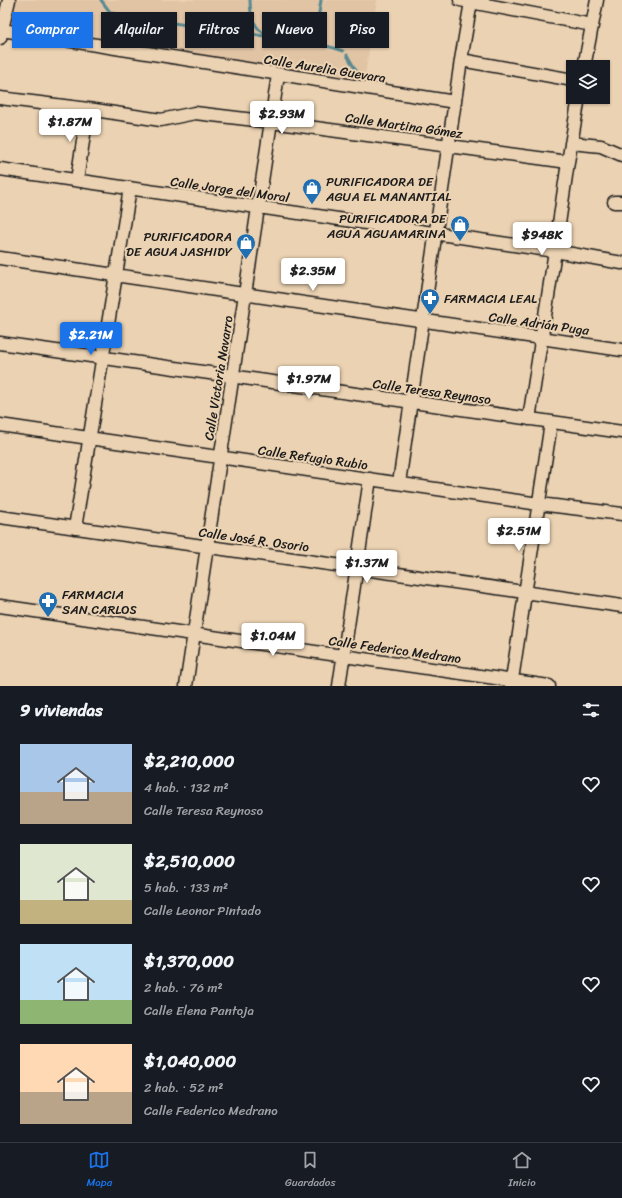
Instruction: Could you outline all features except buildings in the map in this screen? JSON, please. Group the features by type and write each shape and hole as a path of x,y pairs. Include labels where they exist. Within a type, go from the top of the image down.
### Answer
{"street":[{"path":"1,34 9,0"},
{"path":"585,60 597,0"},
{"path":"399,483 461,60 465,1 592,25"},
{"name":"Calle Aurelia Guevara","path":"1,34 455,102"},
{"path":"461,60 566,79"},
{"name":"Calle Victoria Navarro","path":"186,686 278,75"},
{"name":"Calle Martina Gómez","path":"0,98 161,120 195,113 449,145 568,162"},
{"path":"529,419 578,104"},
{"path":"77,180 88,109"},
{"path":"571,143 601,146 622,155"},
{"name":"Calle Jorge del Moral","path":"0,169 436,233 622,263"},
{"path":"75,528 130,188"},
{"name":"Calle Adrián Puga","path":"0,258 622,350"},
{"name":"Calle Teresa Reynoso","path":"0,343 622,432"},
{"path":"511,683 551,423"},
{"name":"Calle Refugio Rubio","path":"0,425 539,504 622,514"},
{"path":"340,686 370,479"},
{"name":"Calle José R. Osorio","path":"0,517 622,606"},
{"name":"Calle Federico Medrano","path":"0,606 344,656 511,683 549,686"}],"shaded area":[{"path":"11,0 377,0 375,12 335,12 335,48 369,48 364,81 156,48 177,48 177,12 101,12 101,39 93,38 93,12 12,12 12,25 4,24"}],"waterway":[{"path":"101,0 110,12 117,15 270,36 289,41 328,46 343,51"},
{"path":"250,0 252,16 256,25 262,32"},
{"path":"319,12 321,0"},
{"path":"347,55 362,81"}],"place":[{"name":"PURIFICADORA DE AGUA EL MANANTIAL","path":"312,205"},
{"name":"PURIFICADORA DE AGUA AGUAMARINA","path":"460,242"},
{"name":"PURIFICADORA DE AGUA JASHIDY","path":"246,260"},
{"name":"FARMACIA LEAL","path":"430,315"},
{"name":"FARMACIA SAN CARLOS","path":"48,618"}]}
